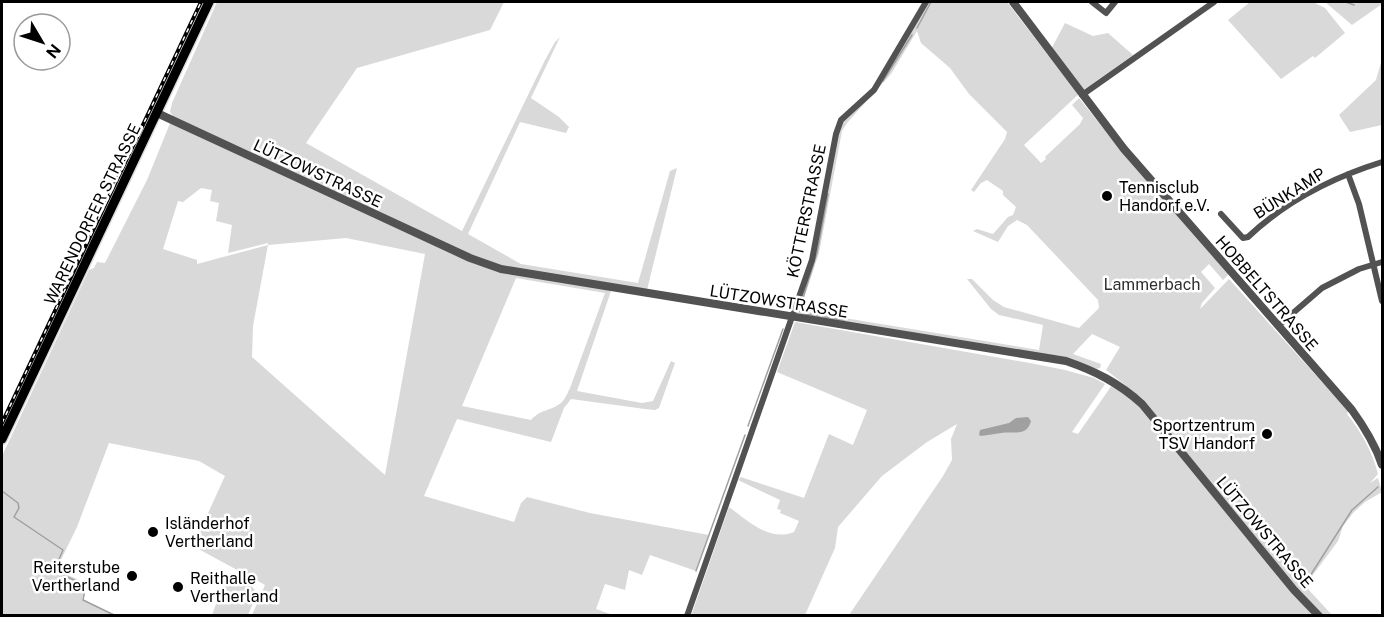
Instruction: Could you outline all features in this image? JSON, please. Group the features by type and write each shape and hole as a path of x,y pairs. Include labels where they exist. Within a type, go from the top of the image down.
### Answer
{"main road":[{"name":"WARENDORFER STRASSE","path":"2,439 209,2"}],"street":[{"name":"KÖTTERSTRASSE","path":"687,615 812,260 836,134 841,120 874,90 926,2"},
{"name":"HOBBELTSTRASSE","path":"1013,2 1131,158 1352,410 1369,432 1383,465"},
{"path":"1092,2 1106,13 1115,2"},
{"path":"1082,95 1214,2"},
{"name":"LÜTZOWSTRASSE","path":"157,113 470,258 501,269 1066,361 1103,375 1142,404 1294,590 1319,615"},
{"name":"BÜNKAMP","path":"1221,214 1244,238 1248,237 1296,201 1348,174 1383,162"},
{"path":"1348,174 1359,204 1383,301"},
{"path":"1278,326 1322,288 1359,268 1383,262"}],"green space":[{"path":"217,2 504,2 490,30 357,68 306,143 462,231 545,60 560,37 531,98 559,117 569,127 566,133 520,122 468,234 521,264 638,283 670,171 677,168 646,294 612,288 577,391 642,403 653,401 671,361 675,363 659,408 645,409 571,399 564,408 551,442 457,419 424,496 514,522 521,503 527,497 590,513 709,535 696,571 650,555 642,575 629,570 625,590 605,584 596,609 613,615 252,615 265,585 193,546 225,476 199,461 109,443 77,527 56,570 84,582 85,590 82,599 116,615 2,615 2,456 89,270 94,268 97,262 105,263 147,180 173,116 170,112","holes":["201,188 212,190 210,201 219,203 216,221 232,225 228,253 268,243 268,245 197,264 197,260 163,249 178,201 183,202","346,238 425,254 385,475 252,357 253,326 268,245","516,278 605,293 570,388 560,404 538,414 531,420 462,406"]},
{"path":"928,2 1007,2 1048,55 1065,23 1093,36 1108,33 1133,55 1082,91 1024,145 1041,163 1046,159 1045,157 1080,124 1083,118 1072,105 1079,98 1126,157 1229,274 1223,280 1209,264 1201,272 1215,288 1202,303 1200,309 1229,279 1348,411 1347,414 1366,442 1376,466 1378,474 1370,483 1378,478 1382,492 1365,502 1353,513 1343,526 1338,541 1307,583 1308,589 1332,615 1323,615 1297,588 1143,399 1106,370 1120,347 1092,334 1073,354 1101,364 1100,368 1096,369 797,313 795,309 812,260 841,120 874,90","holes":["917,31 921,43 950,68 969,94 1007,132 1005,139 971,190 974,192 981,183 987,180 1003,191 1003,195 1016,207 1013,215 1008,217 993,234 977,229 973,231 998,242 1008,226 1017,220 1027,225 1098,300 1099,308 1079,328 1004,307 993,300 972,279 967,279 991,309 999,315 1043,325 1039,350 802,311 801,307 819,253 842,131 891,74"]},
{"path":"1250,2 1315,3 1325,8 1345,33 1315,58 1313,56 1281,79 1228,20"},
{"path":"1325,2 1382,2 1382,4 1352,25"},
{"path":"1382,59 1382,125 1350,132 1339,115 1376,80"},
{"path":"795,322 1030,363 1094,378 1105,384 1072,432 1078,434 1112,385 1140,406 1315,615 849,615 943,476 952,460 951,439 957,424 927,442 882,476 838,527 835,548 805,615 691,616 729,507 752,524 776,534 794,532 799,521 780,513 781,510 777,509 780,500 738,480 741,477 804,498 829,434 853,445 867,410 777,372"},
{"path":"238,578 254,589 254,602 248,615 212,615 224,588 232,580"}],"shaded area":[{"path":"1028,417 1031,421 1023,431 979,435 980,430 1009,423 1016,418"}],"waterway":[{"path":"917,28 931,2"},
{"path":"1346,2 1354,5"},
{"path":"883,81 912,35"},
{"path":"828,194 817,253 799,311 844,320"},
{"path":"748,426 783,329"},
{"path":"696,571 745,435"},
{"name":"Lammerbach","path":"1303,587 1352,510 1378,487"},
{"path":"2,491 18,503 19,508 14,517 63,550 54,571 83,584 85,590 83,600 116,616"}],"railway":[{"path":"2,423 201,2"}],"place":[{"name":"Tennisclub Handorf e.V.","path":"1107,196"},
{"name":"Sportzentrum TSV Handorf","path":"1267,434"},
{"name":"Isländerhof Vertherland","path":"153,532"},
{"name":"Reiterstube Vertherland","path":"132,576"},
{"name":"Reithalle Vertherland","path":"178,587"}]}
